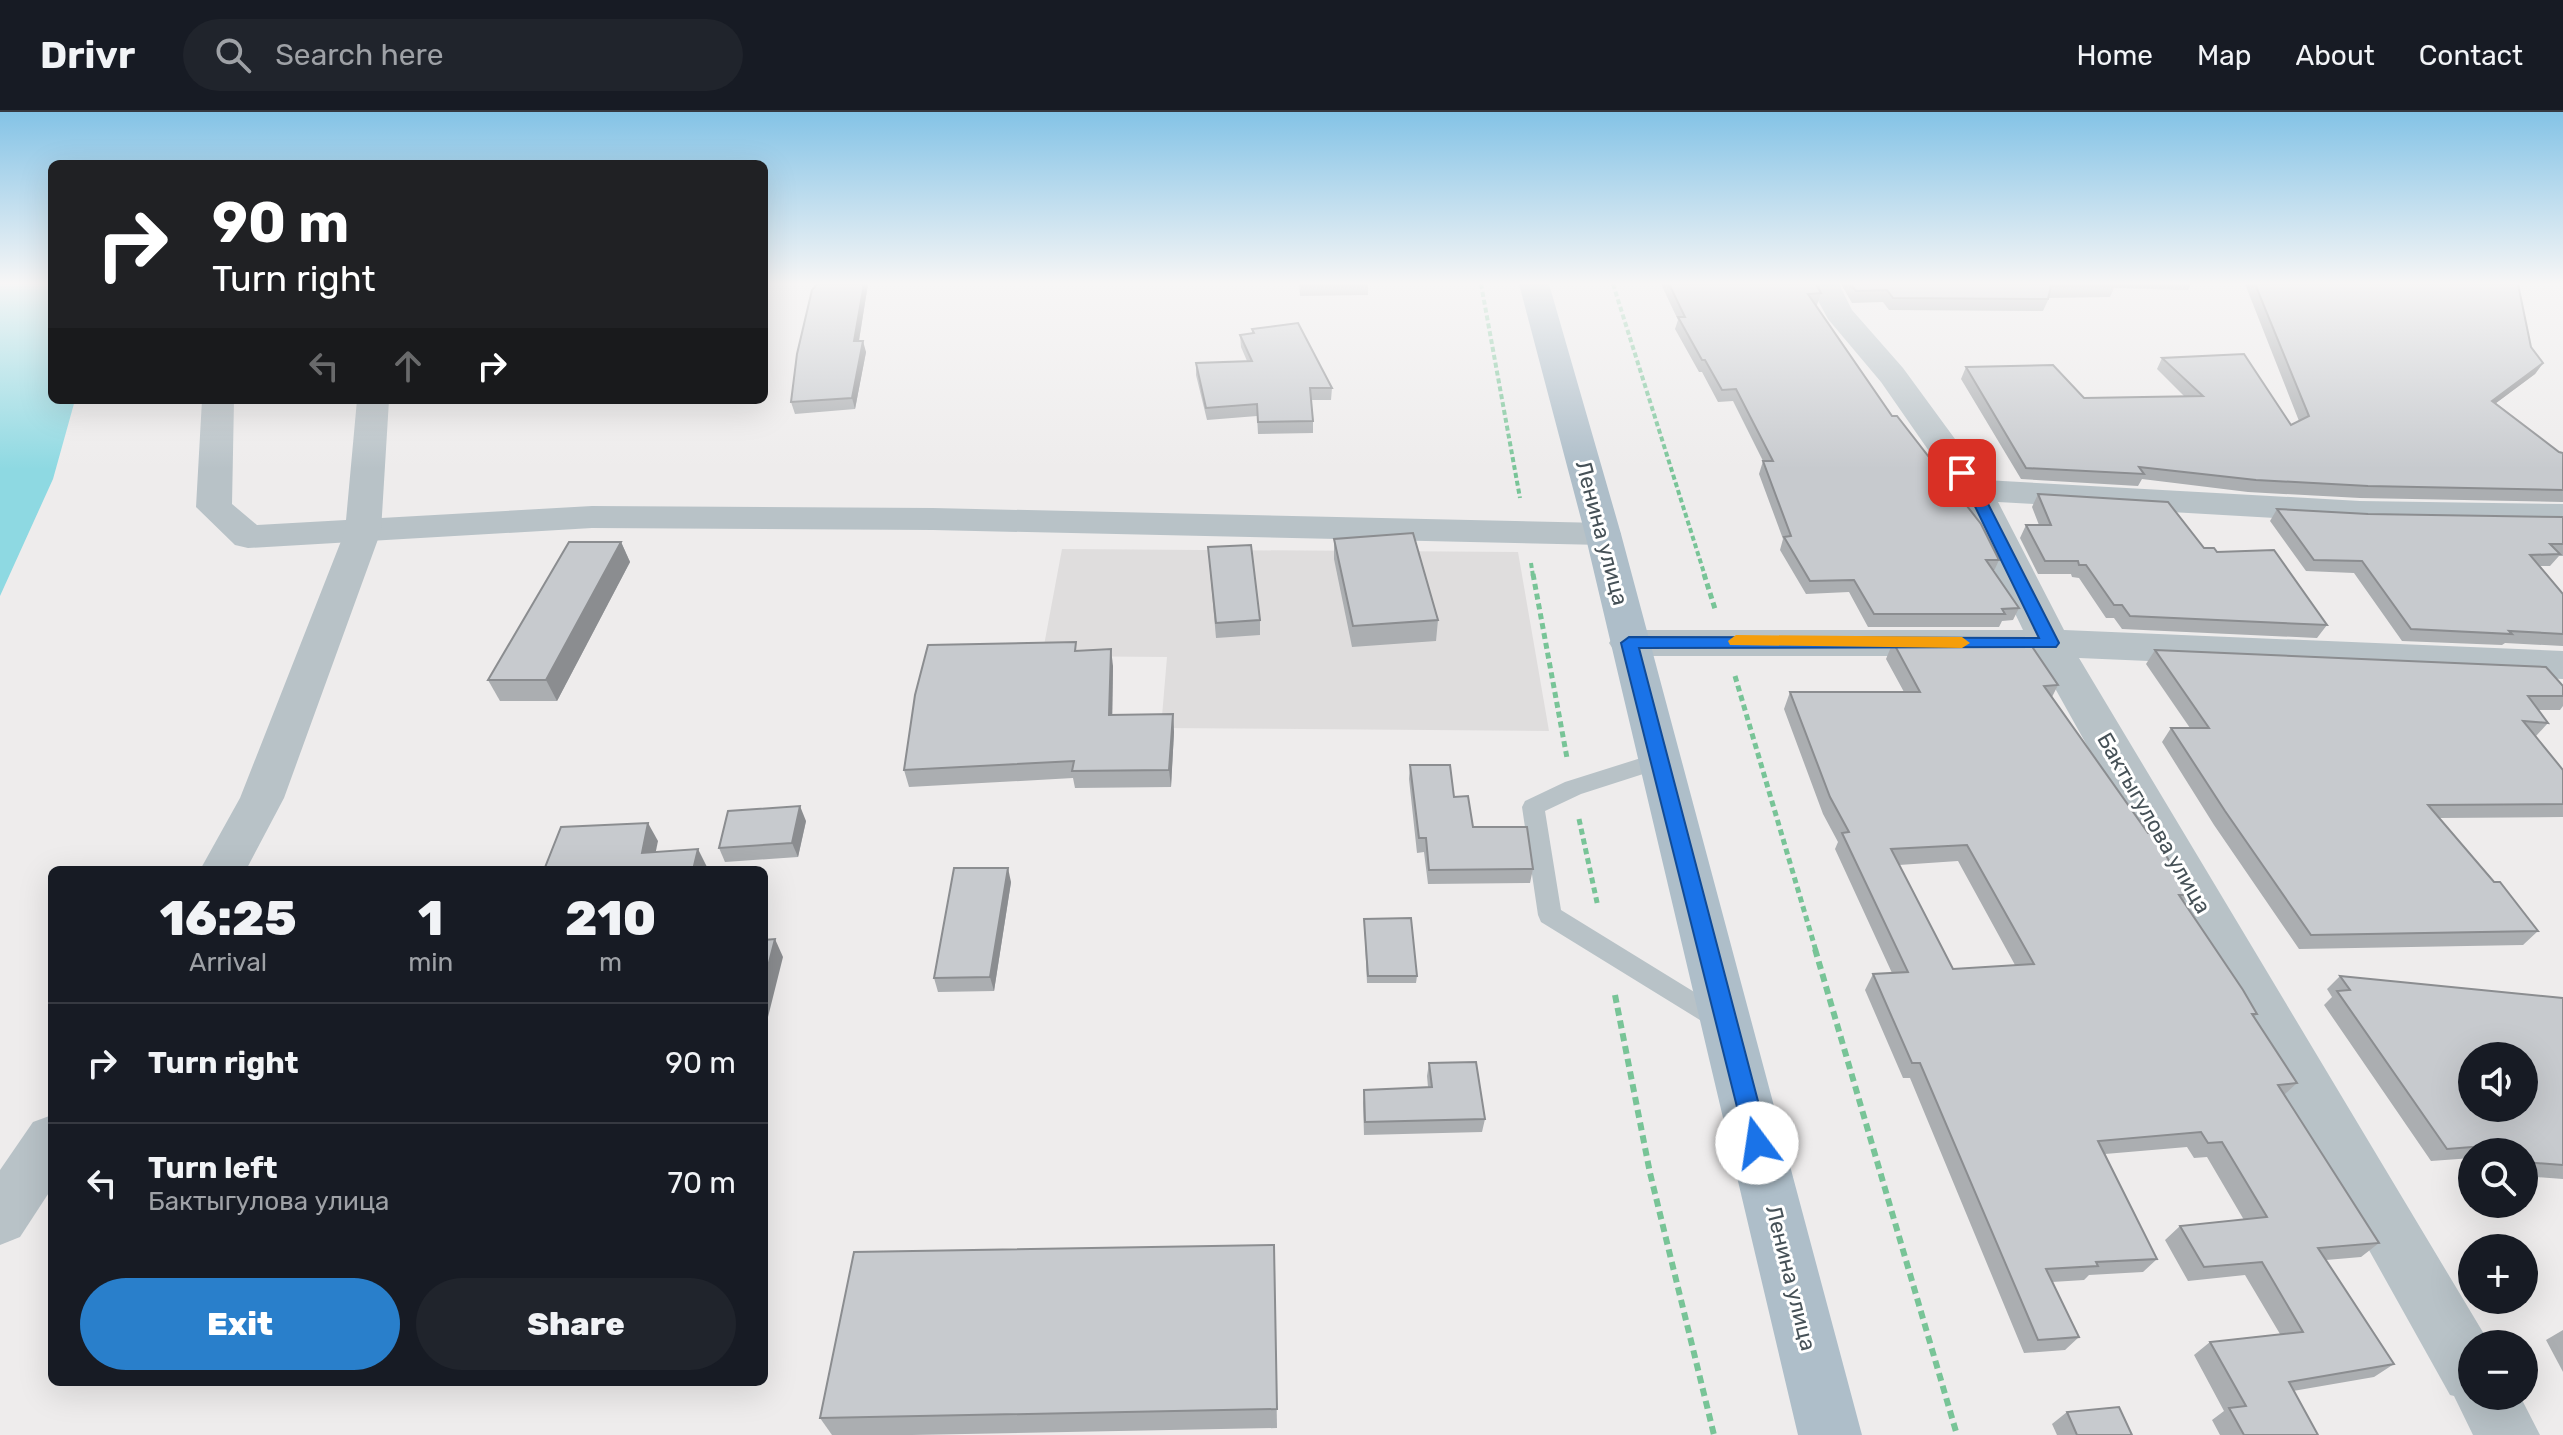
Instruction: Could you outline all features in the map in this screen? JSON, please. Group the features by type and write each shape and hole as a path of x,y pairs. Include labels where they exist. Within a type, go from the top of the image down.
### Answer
{"main road":[{"name":"Ленина улица","path":"1551,346 1603,534 1830,1435"}],"street":[{"name":"Бактыгулова улица","path":"1867,346 1892,375 1974,490 2050,643 2458,1349"},
{"path":"218,404 214,507 248,537 592,517 948,519 1603,534"},
{"path":"225,866 262,798 363,531 373,404"},
{"path":"1974,490 2360,512 2563,515"},
{"path":"1629,643 2050,643 2563,665"},
{"path":"0,1218 48,1146"},
{"path":"2493,1410 2508,1435"}],"lane":[{"path":"1660,760 1573,788 1533,807 1550,915 1728,1026"}],"path":[{"path":"1492,346 1573,788 1650,1173 1714,1435"},
{"path":"1632,346 1725,641 1957,1435"}],"shaded area":[{"path":"1062,549 1518,552 1549,731 1161,728 1167,657 1042,656"}],"water":[{"path":"0,346 48,346 48,404 74,404 53,479 0,596"}],"building":[{"path":"799,346 862,346 852,398 791,402"},
{"path":"1245,346 1310,346 1332,388 1310,388 1313,421 1258,422 1257,404 1206,408 1196,363 1252,361"},
{"path":"1694,346 1844,346 1892,416 1897,416 1981,524 1999,560 1986,560 2019,608 2002,609 2005,614 1874,614 1854,580 1810,581 1784,537 1791,536 1763,461 1773,461 1736,389 1722,390 1705,360"},
{"path":"2280,346 2531,346 2543,363 2492,401 2563,453 2563,490 2256,480 2139,467 2144,474 2026,468 1966,367 2053,365 2084,398 2203,396 2162,358 2244,354 2291,425 2309,416"},
{"path":"2038,494 2168,502 2204,548 2214,548 2217,552 2274,550 2327,625 2130,616 2122,605 2114,605 2086,565 2079,565 2078,561 2045,561 2026,525 2051,525"},
{"path":"2277,509 2368,514 2563,517 2563,544 2550,544 2560,554 2530,555 2563,594 2563,634 2411,629 2362,561 2314,560"},
{"path":"1413,533 1438,620 1353,626 1334,539"},
{"path":"569,542 621,542 546,680 488,680"},
{"path":"1251,545 1260,620 1216,623 1208,547"},
{"path":"1076,642 1075,651 1111,649 1109,715 1173,714 1169,770 1072,771 1074,761 904,770 915,695 928,645"},
{"path":"1893,642 2029,642 2058,685 2044,686 2148,833 2153,833 2189,895 2179,895 2243,990 2257,1014 2252,1014 2297,1083 2278,1085 2379,1243 2318,1248 2394,1364 2289,1382 2318,1435 2244,1435 2229,1408 2246,1406 2210,1342 2303,1332 2262,1262 2204,1267 2180,1226 2267,1217 2222,1142 2208,1143 2201,1132 2098,1141 2157,1259 2096,1262 2098,1266 2046,1269 2079,1337 2038,1340 1920,1063 1912,1063 1873,974 1908,972 1842,833 1849,832 1830,797 1790,692 1920,692","holes":["1967,845 2034,964 1953,969 1891,849"]},
{"path":"2155,650 2546,667 2563,686 2563,696 2528,696 2548,723 2523,721 2563,770 2563,804 2428,805 2494,882 2500,882 2538,931 2311,935 2171,728 2209,728"},
{"path":"1410,765 1450,765 1454,797 1468,796 1473,827 1527,827 1533,869 1429,870 1426,838 1419,838"},
{"path":"800,806 792,843 719,848 728,811"},
{"path":"648,823 642,853 698,849 694,866 546,866 561,827"},
{"path":"954,868 1008,868 990,977 934,978"},
{"path":"1411,918 1417,976 1368,976 1364,919"},
{"path":"775,939 768,966 768,940"},
{"path":"2340,976 2563,998 2563,1165 2538,1163 2538,1138 2458,1138 2458,1148 2447,1149 2337,991 2350,990"},
{"path":"1476,1062 1485,1119 1365,1122 1364,1090 1432,1087 1429,1063"},
{"path":"1274,1245 1277,1409 820,1418 854,1252"},
{"path":"2119,1407 2132,1435 2077,1435 2067,1412"}],"slow traffic":[{"path":"1736,641 1962,643"}],"route":[{"path":"1757,1143 1629,643 2050,643 1974,490 1962,473"}]}
